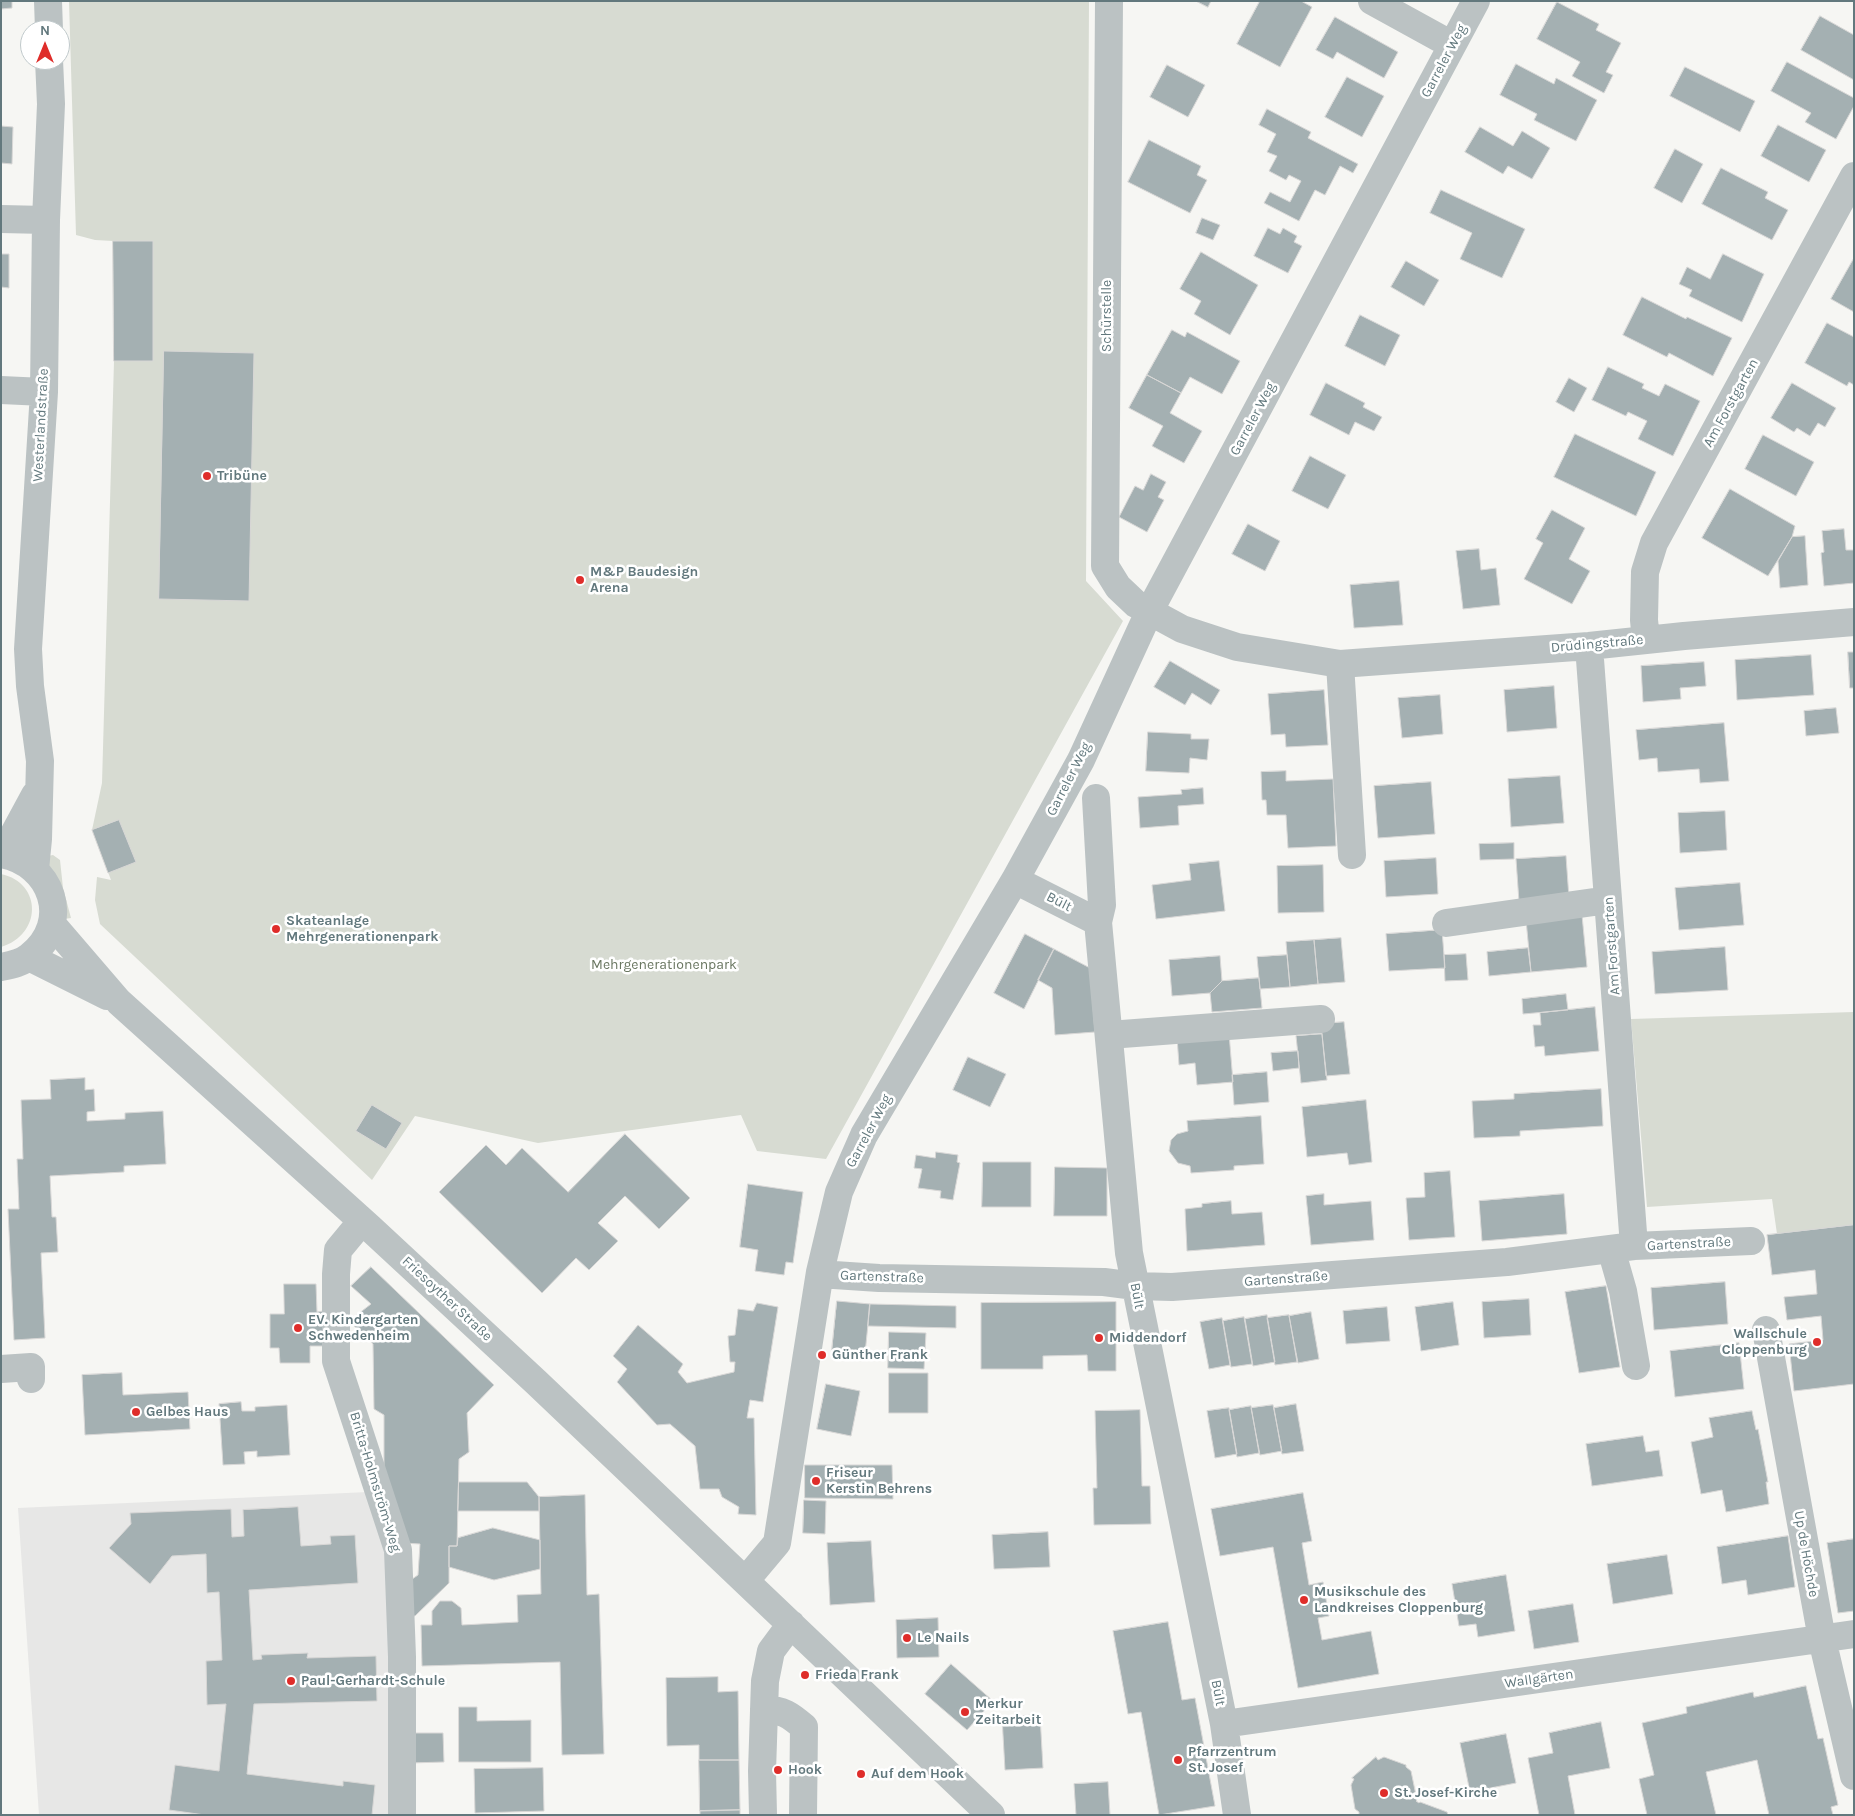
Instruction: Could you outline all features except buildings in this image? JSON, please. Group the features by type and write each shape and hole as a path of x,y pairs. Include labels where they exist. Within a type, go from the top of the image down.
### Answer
{"street":[{"path":"48,1 48,20"},
{"name":"Schürstelle","path":"1109,1 1105,566 1118,587 1136,604 1149,612"},
{"path":"1372,1 1452,45"},
{"name":"Garreler Weg","path":"746,1580 777,1543 820,1272 839,1192 864,1135 1015,880 1081,760 1149,612 1476,1"},
{"name":"Westerlandstraße","path":"35,869 38,839 40,761 30,686 28,648 44,392 50,70"},
{"name":"Am Forstgarten","path":"1646,640 1644,620 1645,572 1654,543 1854,176"},
{"path":"1,218 46,220"},
{"path":"1,390 44,392"},
{"name":"Drüdingstraße","path":"1149,612 1182,629 1237,647 1340,664 1589,646 1854,622"},
{"name":"Am Forstgarten","path":"1589,646 1608,900 1623,1248 1623,1291 1636,1366"},
{"path":"1340,664 1352,855"},
{"name":"Westerlandstraße","path":"2,854 38,789"},
{"path":"1096,798 1102,906 1098,922"},
{"path":"1,967 29,958 38,949 52,924 52,901 46,883 35,869 20,859 2,854"},
{"name":"Bült","path":"1015,880 1098,922 1129,1253 1224,1724 1237,1815"},
{"path":"1446,923 1608,900"},
{"name":"Friesoyther Straße","path":"52,924 119,1002 362,1221 536,1382 791,1624"},
{"name":"Friesoyther Straße","path":"29,958 119,1002"},
{"path":"1108,1035 1321,1019"},
{"name":"Britta-Holmström-Weg","path":"362,1221 338,1250 336,1274 336,1361 398,1550 402,1657 402,1815"},
{"name":"Gartenstraße","path":"820,1272 834,1275 879,1278 1104,1282 1135,1286 1172,1287 1507,1262 1623,1248 1751,1241"},
{"name":"Up de Höchde","path":"1766,1330 1822,1640 1854,1776"},
{"path":"1,1369 31,1367 31,1379"},
{"path":"763,1815 765,1681 770,1651 791,1624 991,1815"},
{"name":"Wallgärten","path":"1224,1724 1854,1634"},
{"path":"764,1709 788,1714 804,1728 803,1815"}],"shaded area":[{"path":"368,1492 386,1546 394,1815 39,1815 18,1508"}],"green space":[{"name":"M&P Baudesign Arena","path":"69,1 1089,1 1086,581 1123,621 826,1159 757,1151 741,1115 538,1143 415,1116 372,1180 100,924 95,900 97,877 111,880 92,830 102,783 114,361 113,241 95,240 76,235"},
{"path":"53,855 60,860 63,888 71,918 64,919 49,868 48,856"},
{"path":"1,874 15,879 24,888 30,898 32,909 30,921 24,932 14,941 1,947"},
{"name":"Wallschule Cloppenburg","path":"1854,1012 1854,1225 1777,1234 1772,1199 1647,1207 1631,1019"}],"place":[{"name":"Tribüne","path":"207,476"},
{"name":"M&P Baudesign Arena","path":"580,580"},
{"name":"Skateanlage Mehrgenerationenpark","path":"276,929"},
{"name":"EV. Kindergarten Schwedenheim","path":"298,1328"},
{"name":"Middendorf","path":"1099,1338"},
{"name":"Wallschule Cloppenburg","path":"1817,1342"},
{"name":"Günther Frank","path":"822,1355"},
{"name":"Gelbes Haus","path":"136,1412"},
{"name":"Friseur Kerstin Behrens","path":"816,1481"},
{"name":"Musikschule des Landkreises Cloppenburg","path":"1304,1600"},
{"name":"Le Nails","path":"907,1638"},
{"name":"Frieda Frank","path":"805,1675"},
{"name":"Paul-Gerhardt-Schule","path":"291,1681"},
{"name":"Merkur Zeitarbeit","path":"965,1712"},
{"name":"Pfarrzentrum St. Josef","path":"1178,1760"},
{"name":"Hook","path":"778,1770"},
{"name":"Auf dem Hook","path":"861,1774"},
{"name":"St. Josef-Kirche","path":"1384,1793"}],"park label":[{"name":"Mehrgenerationenpark","path":"664,965"}]}
